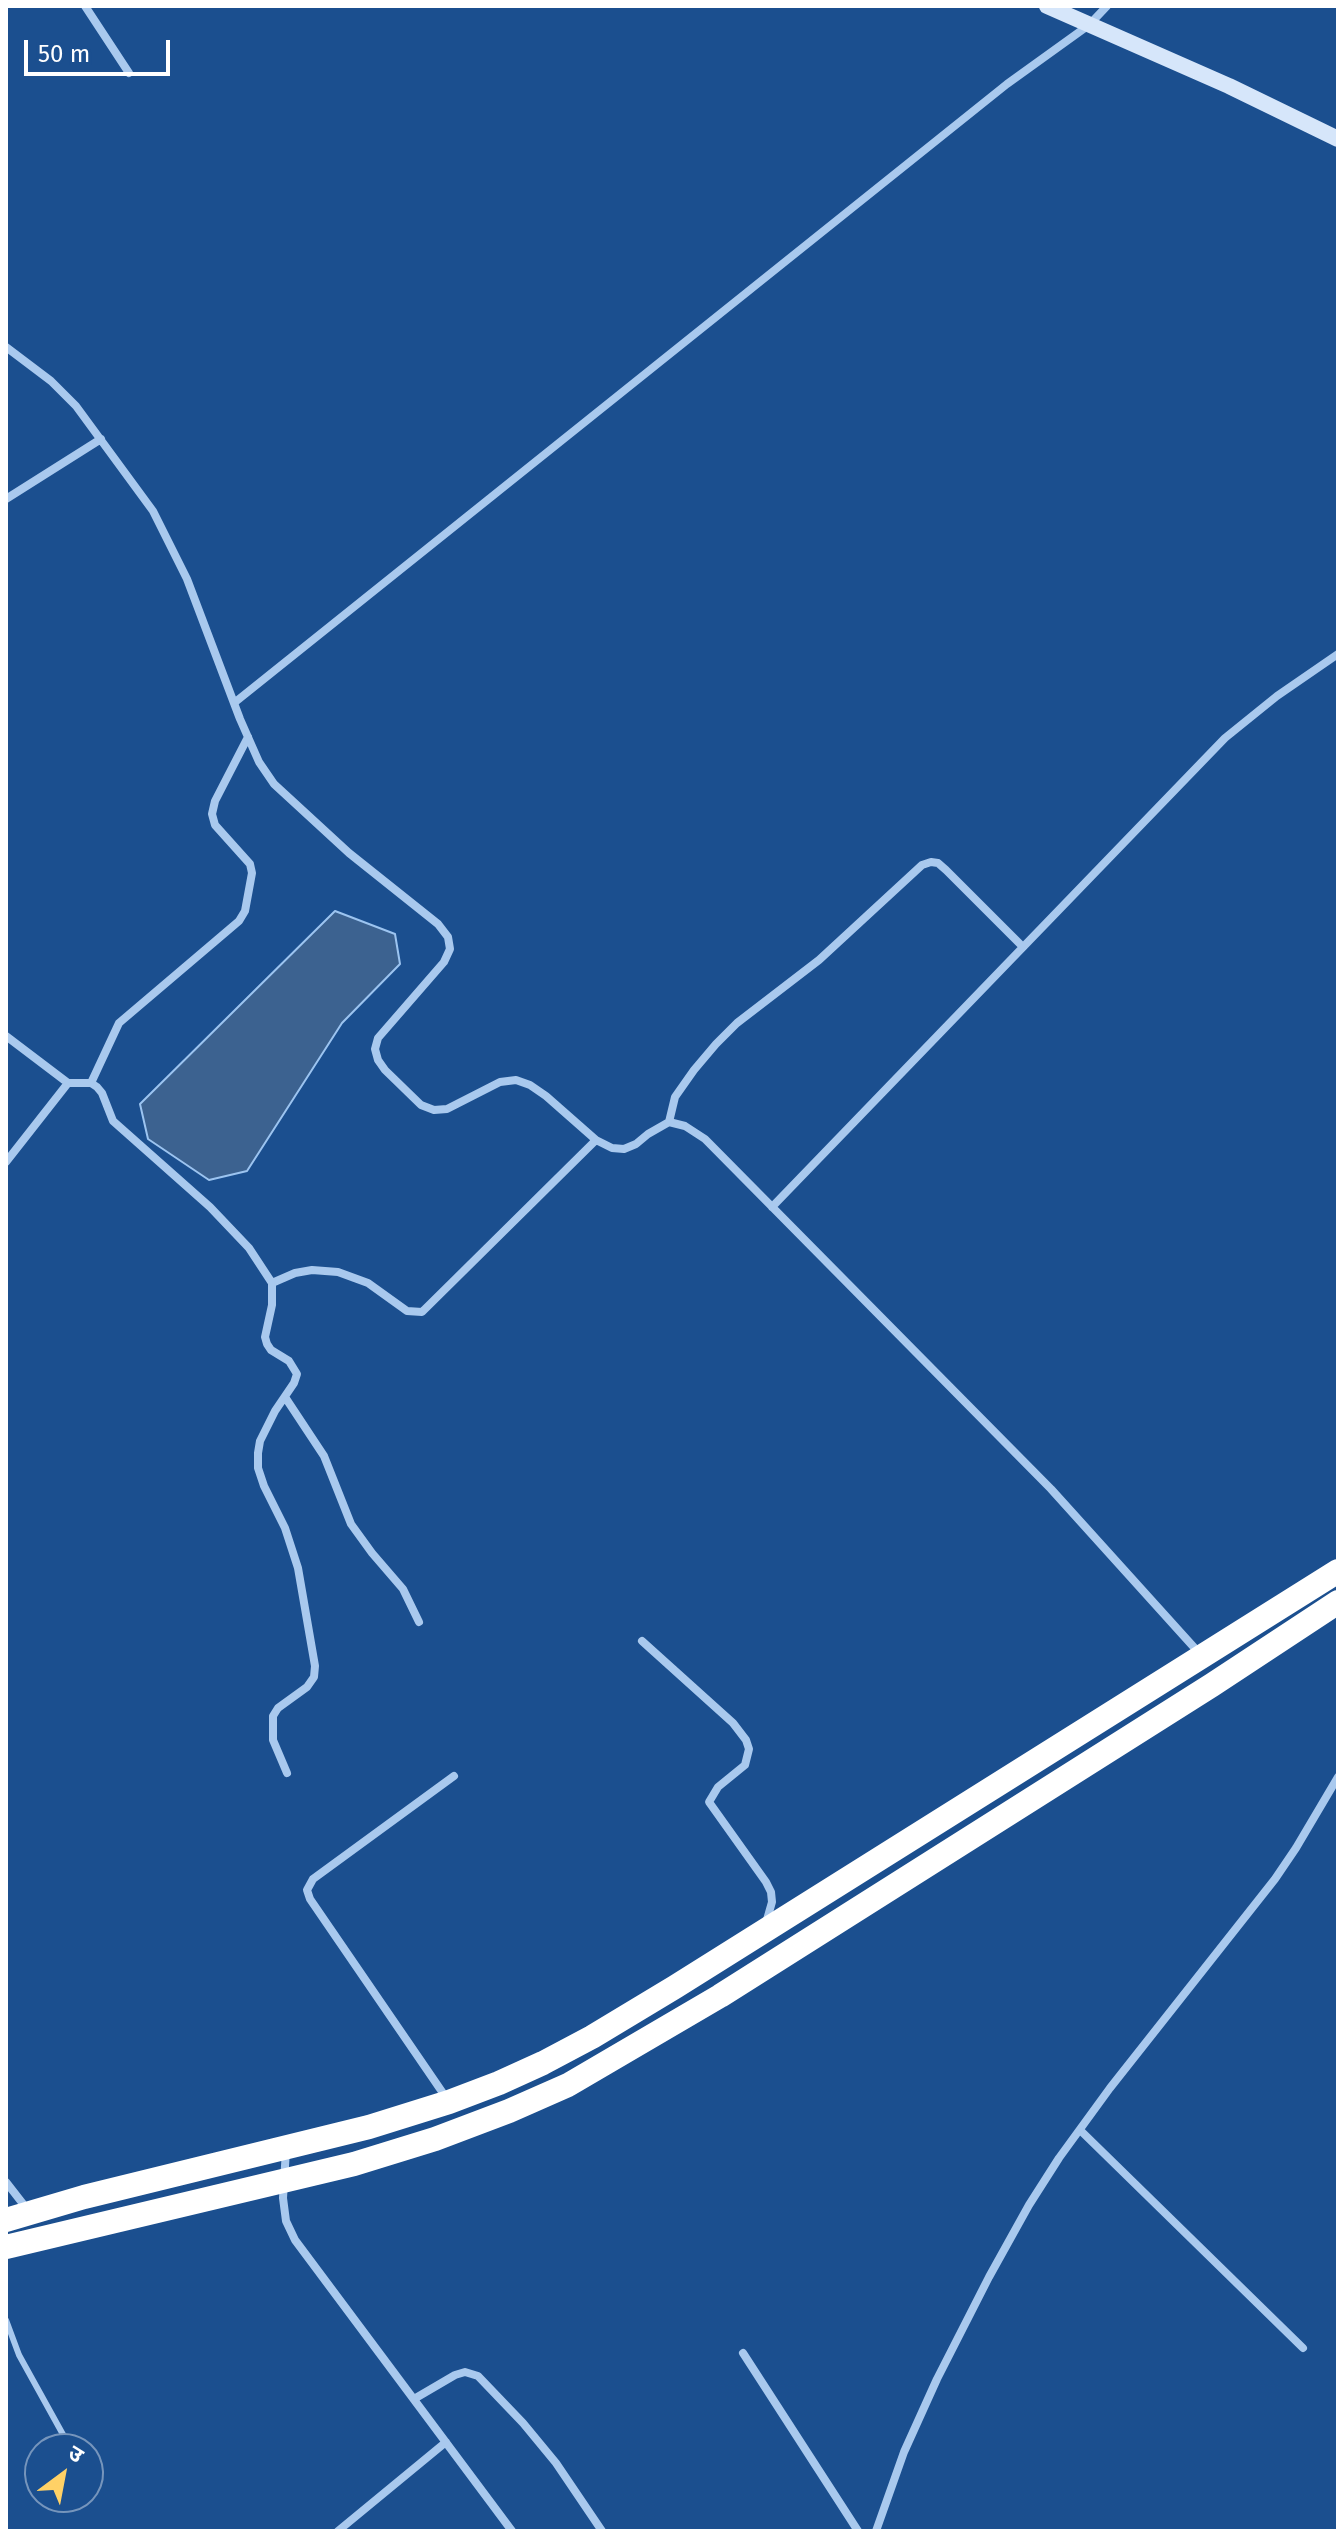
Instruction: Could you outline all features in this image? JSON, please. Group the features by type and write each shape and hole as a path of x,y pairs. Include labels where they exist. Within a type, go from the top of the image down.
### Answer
{"highway":[{"path":"6,2220 84,2197 286,2149 449,2102 499,2083 592,2037 1338,1571"},
{"path":"6,2247 282,2183 435,2139 568,2085 734,1988 1338,1602"},
{"path":"84,2197 92,2225"}],"street":[{"path":"85,6 129,73"},
{"path":"1047,6 1229,86 1338,139"},
{"path":"234,703 995,94 1089,25 1107,6"},
{"path":"6,347 64,393 140,492 171,543 248,737 266,772 286,798 357,860 438,924 448,937 450,949 444,962 378,1038 375,1049 385,1070 421,1105 434,1110 447,1109 500,1082 516,1080 546,1096 596,1140 612,1148 624,1149 669,1122 685,1126 705,1139 1051,1489 1202,1655"},
{"path":"6,499 101,439"},
{"path":"772,1207 1225,738 1277,696 1338,654"},
{"path":"91,1083 119,1023 239,921 245,911 252,873 250,864 215,825 212,814 215,801 248,737"},
{"path":"669,1122 675,1097 716,1044 737,1023 819,960 922,865 938,863 1023,947"},
{"path":"6,1036 68,1083 91,1083 102,1093 113,1121 210,1207 249,1248 272,1283 272,1305 265,1337 271,1350 289,1361 297,1374 260,1441 258,1468 285,1528 298,1568 315,1666 314,1677 307,1687 278,1708 273,1716 273,1740 287,1773"},
{"path":"6,1162 68,1083"},
{"path":"272,1283 312,1270 338,1272 368,1283 407,1311 422,1312 596,1140"},
{"path":"285,1397 324,1456 351,1524 396,1580 411,1602 419,1622"},
{"path":"642,1641 733,1723 746,1740 749,1749 745,1765 718,1787 709,1802 771,1892 772,1902 764,1931"},
{"path":"449,2102 310,1899 307,1890 313,1879 454,1776"},
{"path":"876,2531 904,2452 962,2329 1029,2205 1150,2035 1275,1879 1338,1777"},
{"path":"1080,2130 1303,2348"},
{"path":"286,2149 282,2183 286,2221 295,2240 512,2531"},
{"path":"6,2182 30,2213"},
{"path":"743,2353 858,2531"},
{"path":"414,2399 455,2375 465,2372 478,2376 549,2453 602,2531"},
{"path":"338,2531 446,2442"}],"lane":[{"path":"6,2320 19,2355 62,2433"}],"water":[{"path":"335,911 395,934 400,964 342,1023 247,1171 209,1180 148,1139 140,1104"}]}
